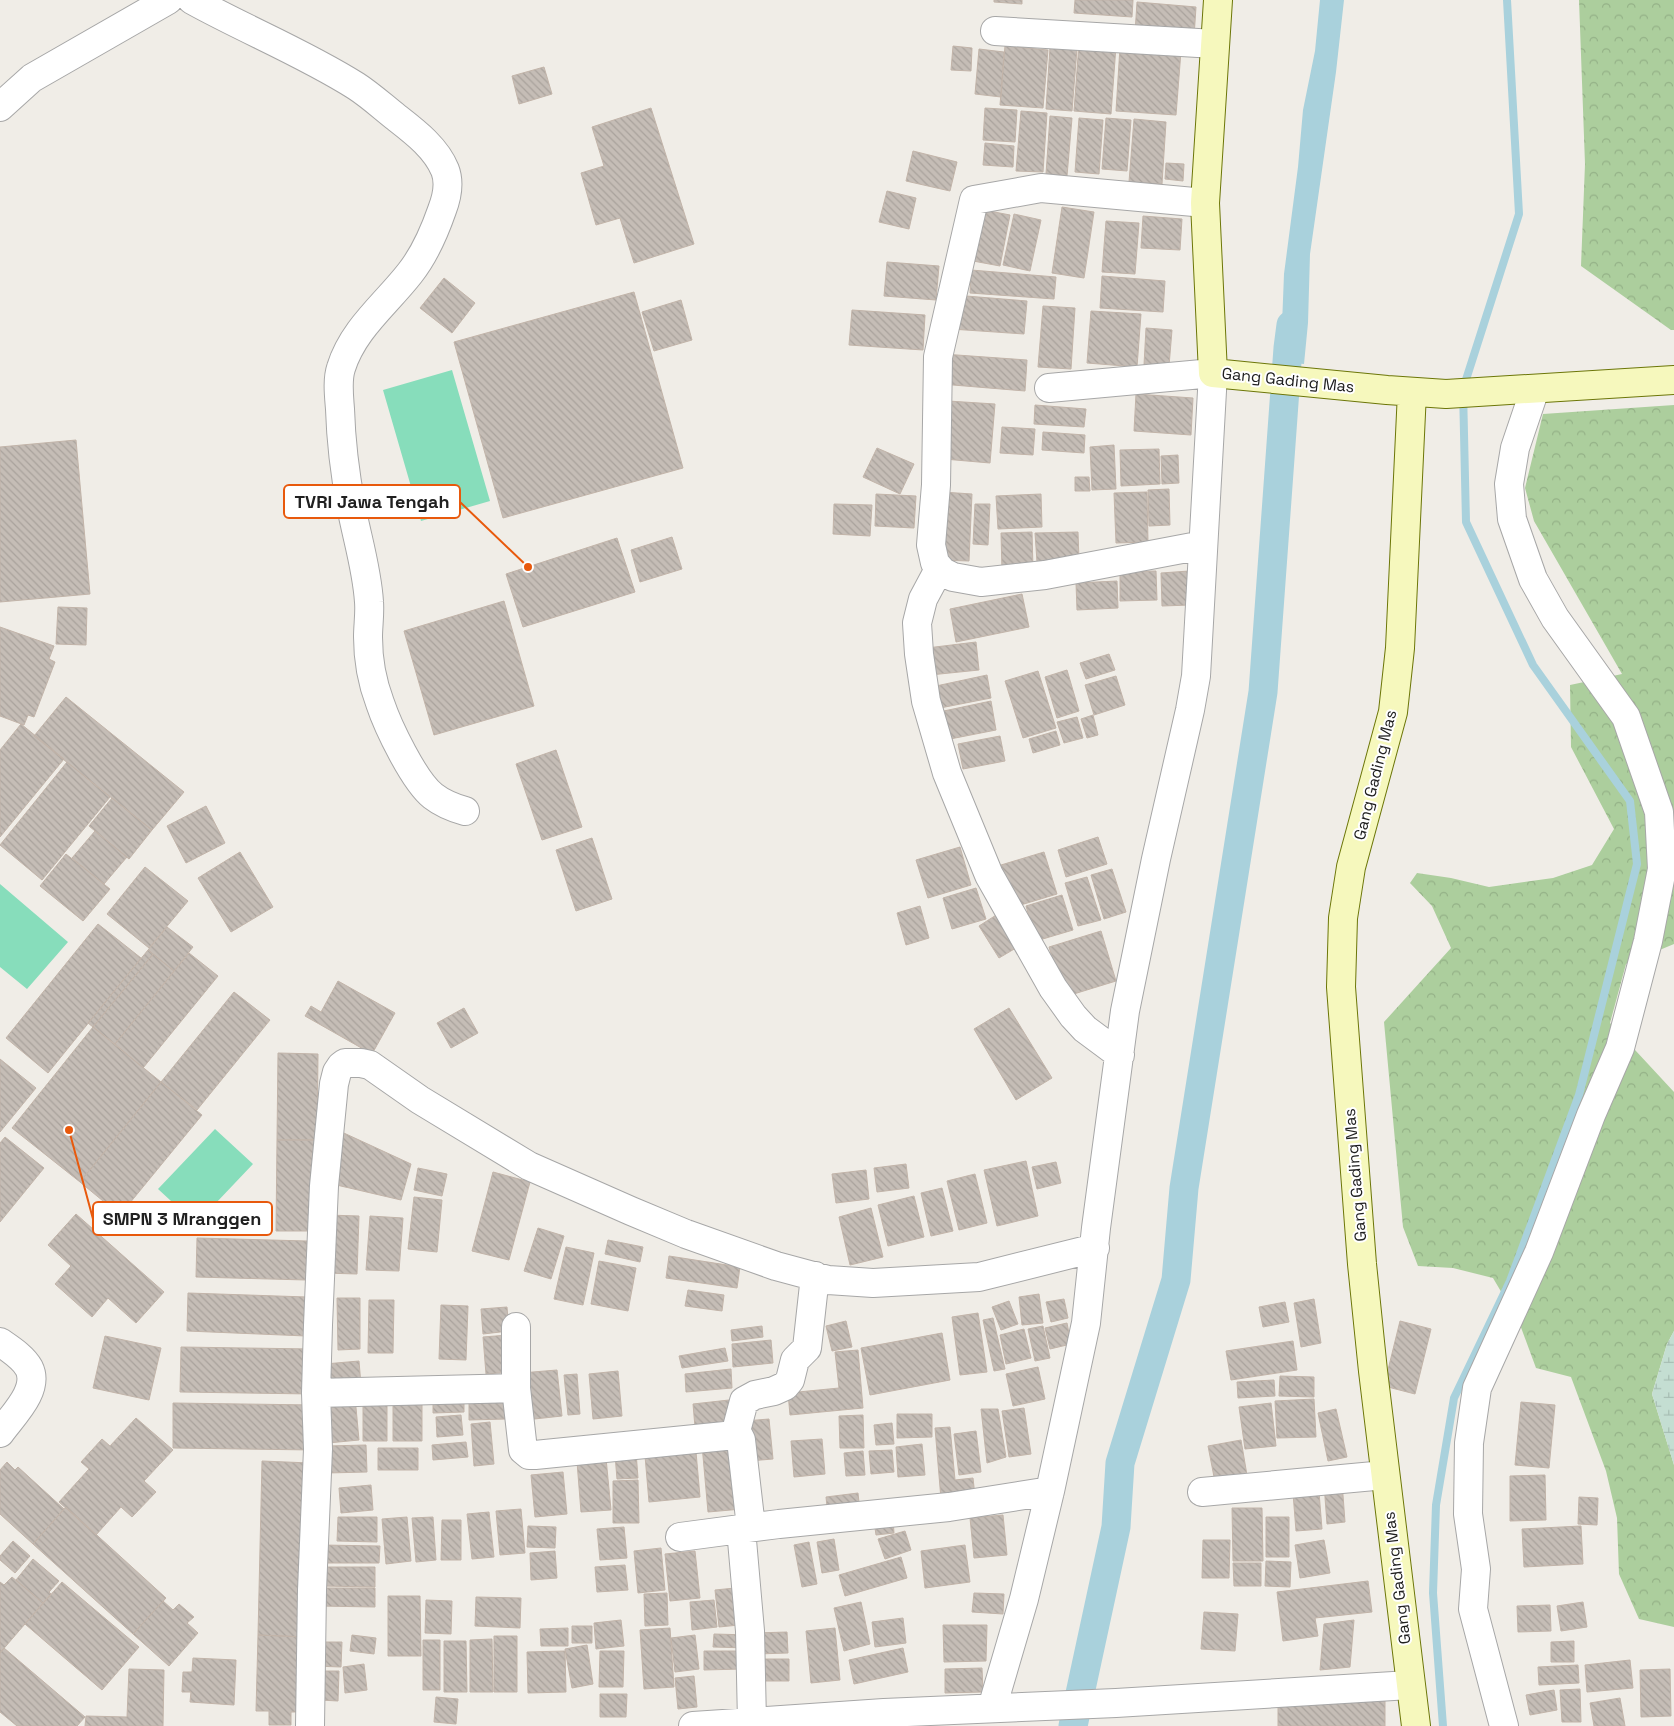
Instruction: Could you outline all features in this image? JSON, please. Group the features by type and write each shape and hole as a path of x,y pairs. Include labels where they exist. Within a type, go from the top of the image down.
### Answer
{"main road":[{"name":"Gang Gading Mas","path":"1218,0 1205,203 1213,373 1399,391 1400,648 1393,712 1351,867 1343,918 1341,987 1368,1322 1416,1726"},
{"path":"1399,391 1446,394 1670,380"}],"street":[{"path":"0,107 32,78 168,0"},
{"path":"192,0 281,44 357,87 416,133 439,158 445,170 448,180 446,200 434,235 410,274 370,318 350,347 340,370 339,394 341,444 370,603 368,640 370,666 380,705 395,738 424,788 435,798 465,811"},
{"path":"994,31 1215,44"},
{"path":"1203,545 1045,575 981,582 953,577 942,572 935,563 931,545 936,485 938,357 974,200 1042,188 1205,203"},
{"path":"992,1708 1024,1598 1050,1492 1086,1323 1097,1218 1125,1010 1196,676 1213,373 1049,388"},
{"path":"1504,1726 1473,1609 1476,1569 1468,1514 1469,1443 1477,1388 1538,1252 1591,1115 1620,1048 1648,941 1662,869 1659,812 1626,717 1554,618 1533,579 1512,519 1509,484 1515,448 1535,389"},
{"path":"939,568 923,598 917,623 919,654 926,701 947,773 989,875 1053,988 1072,1016 1085,1029 1120,1055"},
{"path":"310,1726 312,1590 318,1449 316,1393 324,1186 334,1084 337,1072 345,1063 361,1063 374,1067 420,1100 537,1169 631,1212 776,1266 828,1280 873,1283 979,1277 1095,1248"},
{"path":"735,1434 744,1402 755,1396 785,1386 790,1380 795,1360 807,1348 815,1276"},
{"path":"516,1327 516,1388 523,1450 529,1455 735,1434 739,1436 746,1528 752,1722"},
{"path":"0,1342 21,1359 29,1368 32,1378 31,1387 26,1398 0,1433"},
{"path":"316,1393 516,1388"},
{"path":"1202,1492 1385,1475"},
{"path":"680,1537 746,1528 949,1507 1050,1492"},
{"path":"693,1726 884,1713 1116,1703 1410,1685"}],"green space":[{"path":"1579,0 1674,0 1674,330 1671,330 1581,266 1585,164"},
{"path":"452,370 490,501 421,521 383,390"},
{"path":"1674,405 1674,944 1626,964 1610,1023 1674,1092 1674,1331 1667,1344 1652,1394 1674,1465 1674,1627 1639,1619 1619,1574 1617,1518 1606,1471 1571,1377 1536,1368 1519,1322 1493,1278 1453,1268 1418,1266 1403,1227 1384,1022 1451,948 1432,906 1410,883 1417,873 1451,878 1489,887 1553,878 1592,865 1614,829 1571,747 1570,685 1622,674 1534,521 1525,488 1543,414"},
{"path":"0,884 68,942 27,989 0,967"},
{"path":"215,1129 253,1164 196,1224 158,1189"},
{"path":"1674,1331 1674,1465 1652,1394 1667,1344"}],"water":[{"path":"1320,0 1344,0 1336,72 1310,254 1308,323 1304,364 1273,361 1282,325 1284,274 1298,167 1303,110 1315,51"}],"building":[{"path":"994,0 1022,0 1022,4 994,2"},
{"path":"1075,0 1133,0 1132,17 1074,13"},
{"path":"1137,2 1196,7 1194,37 1135,33"},
{"path":"1079,43 1116,46 1111,114 1074,111"},
{"path":"953,46 972,48 971,71 951,70"},
{"path":"1005,46 1048,50 1043,108 1000,105"},
{"path":"1050,47 1077,49 1072,111 1046,109"},
{"path":"1120,47 1181,51 1176,115 1116,111"},
{"path":"979,49 1004,52 1001,97 975,94"},
{"path":"544,67 552,94 519,104 512,76"},
{"path":"651,108 694,244 634,263 620,218 596,225 581,173 604,166 592,127"},
{"path":"985,108 1017,110 1015,142 983,140"},
{"path":"1021,111 1047,113 1043,172 1016,171"},
{"path":"1050,116 1072,118 1067,176 1046,174"},
{"path":"1079,118 1103,120 1099,174 1075,172"},
{"path":"1106,118 1131,120 1127,171 1102,169"},
{"path":"1134,119 1166,122 1162,184 1129,182"},
{"path":"985,143 1014,146 1013,167 983,165"},
{"path":"913,151 957,162 950,191 906,181"},
{"path":"1166,163 1184,164 1183,181 1165,179"},
{"path":"887,191 916,198 909,229 879,222"},
{"path":"1062,207 1094,212 1084,278 1052,273"},
{"path":"984,210 1010,215 1000,266 973,261"},
{"path":"1014,214 1041,220 1030,271 1003,265"},
{"path":"1143,216 1182,219 1180,250 1141,248"},
{"path":"1106,221 1139,223 1135,274 1102,272"},
{"path":"887,262 939,266 936,300 884,296"},
{"path":"971,270 1056,277 1054,299 970,293"},
{"path":"1102,276 1165,281 1163,312 1100,308"},
{"path":"444,278 475,303 452,333 420,308"},
{"path":"634,292 683,468 503,518 454,342"},
{"path":"954,295 1027,301 1024,334 951,329"},
{"path":"681,300 692,340 654,351 642,312"},
{"path":"1043,306 1075,308 1071,369 1038,367"},
{"path":"852,310 925,315 923,350 849,345"},
{"path":"1091,311 1141,314 1137,367 1087,363"},
{"path":"1146,328 1172,330 1169,366 1144,365"},
{"path":"943,354 1027,360 1025,391 941,384"},
{"path":"1136,394 1193,398 1191,435 1134,431"},
{"path":"948,401 995,404 990,463 944,459"},
{"path":"1035,405 1086,409 1084,427 1034,424"},
{"path":"1002,427 1035,429 1033,455 1000,453"},
{"path":"1043,432 1085,435 1084,453 1042,450"},
{"path":"76,440 90,594 0,602 0,447"},
{"path":"1114,445 1116,489 1092,490 1090,447"},
{"path":"877,448 914,464 900,494 863,477"},
{"path":"1159,449 1160,484 1121,486 1120,450"},
{"path":"1178,455 1179,483 1162,484 1161,456"},
{"path":"1075,477 1089,477 1090,491 1075,491"},
{"path":"1169,489 1170,525 1149,526 1148,490"},
{"path":"942,492 972,494 969,561 939,560"},
{"path":"1147,492 1148,542 1116,543 1114,493"},
{"path":"876,494 916,496 914,528 875,526"},
{"path":"1041,494 1042,527 998,529 996,496"},
{"path":"834,504 872,505 870,536 833,534"},
{"path":"975,504 990,504 988,545 973,544"},
{"path":"1032,532 1033,569 1002,571 1001,533"},
{"path":"1078,532 1079,560 1037,562 1035,533"},
{"path":"672,537 682,569 640,582 631,550"},
{"path":"617,538 635,592 523,627 506,574"},
{"path":"1156,571 1157,600 1120,601 1120,572"},
{"path":"1189,571 1190,605 1162,606 1161,573"},
{"path":"1117,581 1118,608 1077,610 1076,583"},
{"path":"1022,594 1029,627 956,642 950,609"},
{"path":"504,601 534,706 434,735 404,631"},
{"path":"58,607 87,608 86,645 56,644"},
{"path":"0,627 54,646 49,659 55,662 34,717 28,715 24,725 0,716"},
{"path":"976,642 979,670 930,675 927,648"},
{"path":"1109,654 1115,670 1086,679 1080,663"},
{"path":"1067,670 1079,711 1057,718 1045,677"},
{"path":"1038,671 1056,728 1023,738 1005,681"},
{"path":"987,675 991,698 940,708 936,686"},
{"path":"1116,676 1125,705 1094,715 1085,685"},
{"path":"66,697 184,792 152,830 34,736"},
{"path":"991,701 996,730 945,740 939,712"},
{"path":"1093,715 1098,735 1087,738 1081,719"},
{"path":"1077,717 1083,738 1064,743 1057,722"},
{"path":"21,724 64,759 0,837 0,750"},
{"path":"1056,731 1060,745 1033,753 1029,739"},
{"path":"1000,736 1005,761 963,769 958,744"},
{"path":"556,750 582,827 542,840 516,764"},
{"path":"67,762 110,797 42,880 0,845"},
{"path":"112,798 152,830 129,859 89,826"},
{"path":"206,806 225,843 186,863 167,826"},
{"path":"95,831 127,857 104,884 72,858"},
{"path":"1098,837 1107,864 1066,877 1058,850"},
{"path":"592,838 612,899 576,911 556,850"},
{"path":"960,847 971,885 928,898 916,860"},
{"path":"240,852 273,907 231,932 198,878"},
{"path":"1044,852 1057,894 1014,907 1001,865"},
{"path":"66,854 110,889 83,921 40,886"},
{"path":"145,867 188,901 149,948 107,914"},
{"path":"1112,869 1126,912 1104,919 1091,875"},
{"path":"1087,877 1101,920 1078,926 1065,883"},
{"path":"976,888 986,919 952,929 943,898"},
{"path":"1062,895 1073,930 1036,941 1026,906"},
{"path":"920,906 929,938 906,945 897,913"},
{"path":"1001,912 1021,945 999,958 979,926"},
{"path":"98,924 141,958 48,1073 6,1038"},
{"path":"167,927 193,947 174,971 148,950"},
{"path":"1101,931 1116,981 1064,997 1049,947"},
{"path":"148,950 153,954 93,1027 88,1023"},
{"path":"189,953 218,976 143,1068 115,1044"},
{"path":"153,954 174,971 115,1044 93,1027"},
{"path":"338,981 395,1013 372,1054 305,1016 311,1006 321,1012"},
{"path":"234,992 270,1020 197,1110 161,1082"},
{"path":"464,1008 478,1033 451,1048 437,1023"},
{"path":"1009,1008 1052,1078 1016,1100 974,1029"},
{"path":"93,1027 161,1082 80,1182 12,1128"},
{"path":"278,1053 318,1054 317,1140 277,1140"},
{"path":"0,1059 36,1088 0,1132"},
{"path":"161,1082 202,1115 120,1215 80,1182"},
{"path":"333,1128 411,1164 401,1200 328,1183"},
{"path":"5,1137 44,1168 0,1222 0,1143"},
{"path":"277,1140 317,1140 316,1231 276,1231"},
{"path":"1026,1161 1038,1216 997,1226 984,1170"},
{"path":"1056,1162 1061,1183 1037,1189 1032,1167"},
{"path":"906,1164 909,1188 877,1192 874,1168"},
{"path":"418,1168 447,1174 442,1196 414,1190"},
{"path":"866,1170 869,1199 836,1203 832,1174"},
{"path":"493,1172 530,1182 509,1260 472,1251"},
{"path":"975,1174 987,1223 959,1230 947,1181"},
{"path":"942,1188 953,1231 931,1236 921,1193"},
{"path":"914,1196 924,1237 888,1246 878,1205"},
{"path":"414,1197 442,1200 437,1252 408,1249"},
{"path":"871,1208 883,1257 850,1265 839,1217"},
{"path":"76,1214 164,1292 136,1323 108,1298 92,1317 55,1284 71,1266 48,1245"},
{"path":"327,1215 359,1216 357,1274 324,1273"},
{"path":"370,1216 403,1218 399,1271 366,1270"},
{"path":"538,1228 564,1236 551,1279 524,1271"},
{"path":"197,1238 307,1241 306,1280 196,1277"},
{"path":"608,1240 643,1247 640,1262 605,1254"},
{"path":"566,1247 594,1253 583,1305 554,1299"},
{"path":"669,1256 740,1267 737,1288 666,1278"},
{"path":"599,1261 636,1268 628,1311 591,1304"},
{"path":"688,1290 724,1295 722,1311 685,1306"},
{"path":"188,1293 307,1297 306,1336 187,1331"},
{"path":"1039,1294 1043,1323 1022,1325 1019,1297"},
{"path":"337,1298 360,1298 360,1349 338,1350"},
{"path":"1064,1299 1068,1318 1051,1322 1046,1302"},
{"path":"1314,1299 1321,1343 1301,1347 1294,1303"},
{"path":"369,1300 394,1300 393,1353 368,1353"},
{"path":"1009,1301 1018,1324 1001,1330 992,1307"},
{"path":"1285,1302 1289,1322 1263,1327 1259,1307"},
{"path":"441,1305 468,1306 466,1360 439,1359"},
{"path":"507,1307 509,1331 483,1334 481,1309"},
{"path":"978,1313 987,1372 960,1375 952,1317"},
{"path":"993,1318 1005,1369 994,1371 983,1320"},
{"path":"846,1321 852,1347 832,1351 826,1326"},
{"path":"1400,1321 1431,1329 1415,1394 1384,1386"},
{"path":"1067,1323 1071,1344 1050,1349 1045,1328"},
{"path":"762,1326 763,1337 732,1341 731,1330"},
{"path":"1043,1326 1050,1358 1035,1361 1028,1329"},
{"path":"1024,1329 1031,1358 1006,1364 1000,1335"},
{"path":"942,1333 950,1380 870,1395 861,1348"},
{"path":"508,1335 511,1372 486,1374 483,1337"},
{"path":"105,1336 161,1348 149,1400 93,1388"},
{"path":"771,1340 773,1363 733,1367 732,1344"},
{"path":"1293,1341 1297,1370 1231,1380 1226,1351"},
{"path":"181,1347 312,1349 311,1394 180,1392"},
{"path":"725,1348 728,1361 682,1368 679,1356"},
{"path":"858,1350 863,1408 790,1415 788,1393 839,1388 835,1352"},
{"path":"359,1361 361,1385 327,1388 325,1364"},
{"path":"1038,1367 1045,1399 1013,1406 1006,1374"},
{"path":"731,1369 732,1388 686,1392 685,1374"},
{"path":"557,1370 562,1416 525,1420 521,1373"},
{"path":"618,1371 622,1416 593,1419 589,1374"},
{"path":"577,1374 580,1414 568,1415 564,1375"},
{"path":"1280,1376 1314,1377 1314,1397 1279,1396"},
{"path":"1274,1380 1275,1396 1238,1398 1237,1382"},
{"path":"464,1392 464,1412 433,1413 433,1393"},
{"path":"469,1392 506,1392 506,1419 469,1420"},
{"path":"363,1393 387,1393 387,1441 363,1441"},
{"path":"393,1395 422,1395 422,1441 393,1441"},
{"path":"355,1397 359,1440 328,1443 324,1400"},
{"path":"1314,1399 1316,1437 1277,1438 1275,1401"},
{"path":"729,1400 732,1424 695,1427 693,1404"},
{"path":"1521,1402 1555,1405 1549,1468 1515,1465"},
{"path":"173,1403 314,1405 313,1450 173,1448"},
{"path":"1271,1403 1276,1446 1245,1449 1239,1407"},
{"path":"1024,1408 1031,1454 1009,1457 1002,1411"},
{"path":"981,1409 998,1409 1006,1457 987,1463"},
{"path":"1336,1409 1347,1457 1328,1461 1318,1413"},
{"path":"897,1414 932,1414 932,1437 897,1438"},
{"path":"461,1415 463,1435 437,1437 436,1417"},
{"path":"863,1415 864,1448 840,1448 839,1416"},
{"path":"136,1418 173,1450 144,1481 156,1492 132,1517 121,1507 96,1535 59,1502 89,1469 81,1462 102,1439 110,1446"},
{"path":"769,1419 773,1459 749,1461 745,1421"},
{"path":"490,1422 494,1464 474,1466 471,1424"},
{"path":"892,1423 894,1444 876,1445 874,1425"},
{"path":"950,1427 955,1480 973,1478 975,1496 941,1499 935,1428"},
{"path":"976,1431 981,1472 959,1475 954,1434"},
{"path":"822,1439 825,1474 794,1477 791,1441"},
{"path":"1241,1440 1248,1481 1216,1487 1208,1446"},
{"path":"466,1442 468,1457 433,1460 432,1445"},
{"path":"737,1442 742,1509 708,1512 702,1445"},
{"path":"922,1444 925,1475 898,1477 896,1447"},
{"path":"366,1445 367,1472 327,1473 327,1446"},
{"path":"378,1448 418,1448 418,1470 378,1470"},
{"path":"892,1450 894,1472 871,1474 869,1451"},
{"path":"863,1451 865,1475 846,1476 844,1453"},
{"path":"636,1452 638,1478 617,1479 615,1455"},
{"path":"696,1452 700,1497 649,1502 645,1456"},
{"path":"606,1458 611,1510 581,1512 577,1462"},
{"path":"262,1461 310,1463 305,1637 258,1635"},
{"path":"7,1462 15,1470 18,1467 64,1509 33,1544 0,1514 0,1470"},
{"path":"563,1472 567,1514 535,1517 531,1475"},
{"path":"1545,1475 1546,1520 1510,1521 1510,1476"},
{"path":"638,1480 639,1523 613,1523 613,1481"},
{"path":"1342,1482 1345,1522 1327,1524 1324,1484"},
{"path":"371,1485 373,1510 341,1513 339,1488"},
{"path":"1319,1492 1322,1529 1296,1531 1293,1493"},
{"path":"858,1493 860,1512 828,1516 826,1497"},
{"path":"1579,1497 1598,1498 1597,1525 1578,1524"},
{"path":"66,1507 166,1598 133,1634 33,1544"},
{"path":"1232,1508 1262,1508 1263,1561 1233,1561"},
{"path":"521,1509 525,1553 500,1555 496,1511"},
{"path":"489,1512 494,1557 472,1559 467,1514"},
{"path":"1003,1515 1007,1555 974,1558 970,1518"},
{"path":"338,1517 377,1517 377,1542 337,1541"},
{"path":"407,1517 411,1561 386,1564 382,1519"},
{"path":"433,1517 436,1560 416,1562 412,1518"},
{"path":"1266,1517 1289,1517 1289,1557 1266,1557"},
{"path":"893,1519 894,1533 876,1535 874,1521"},
{"path":"442,1520 461,1520 461,1560 441,1560"},
{"path":"528,1526 556,1527 555,1548 527,1547"},
{"path":"1581,1526 1583,1564 1524,1567 1522,1529"},
{"path":"624,1527 627,1558 600,1560 597,1529"},
{"path":"905,1531 911,1550 885,1559 878,1539"},
{"path":"834,1539 839,1570 822,1573 817,1542"},
{"path":"1203,1540 1230,1540 1229,1578 1202,1578"},
{"path":"1324,1540 1330,1573 1300,1578 1295,1545"},
{"path":"13,1541 30,1556 15,1573 0,1560 0,1556"},
{"path":"809,1542 817,1584 802,1587 794,1545"},
{"path":"322,1545 380,1546 379,1563 322,1563"},
{"path":"965,1545 970,1582 925,1588 921,1551"},
{"path":"661,1548 665,1590 638,1593 634,1551"},
{"path":"555,1551 557,1578 531,1580 530,1553"},
{"path":"695,1551 700,1598 670,1601 665,1554"},
{"path":"901,1557 907,1578 845,1596 839,1575"},
{"path":"33,1559 59,1581 49,1592 51,1594 43,1603 16,1580"},
{"path":"1266,1561 1291,1562 1290,1587 1265,1586"},
{"path":"1233,1563 1261,1563 1261,1586 1234,1586"},
{"path":"625,1565 628,1590 597,1592 595,1567"},
{"path":"322,1567 375,1567 375,1587 322,1586"},
{"path":"12,1577 43,1603 0,1653 0,1582 4,1585"},
{"path":"1368,1581 1372,1612 1315,1618 1318,1636 1283,1641 1277,1592"},
{"path":"62,1582 139,1647 102,1690 25,1624"},
{"path":"320,1588 375,1588 375,1607 319,1606"},
{"path":"735,1588 739,1625 719,1627 715,1590"},
{"path":"667,1593 668,1625 645,1626 644,1594"},
{"path":"974,1593 1004,1594 1003,1614 972,1612"},
{"path":"388,1596 420,1596 421,1656 388,1656"},
{"path":"476,1597 521,1598 520,1628 475,1626"},
{"path":"426,1600 452,1601 451,1634 425,1633"},
{"path":"714,1600 717,1627 692,1630 690,1602"},
{"path":"163,1601 173,1610 179,1604 194,1617 187,1623 198,1633 169,1666 133,1634"},
{"path":"861,1602 870,1644 844,1651 834,1608"},
{"path":"1583,1602 1587,1627 1561,1631 1557,1606"},
{"path":"1550,1605 1551,1631 1518,1632 1517,1606"},
{"path":"1204,1612 1238,1614 1235,1651 1201,1649"},
{"path":"903,1618 906,1643 875,1647 872,1622"},
{"path":"621,1620 624,1646 596,1649 594,1623"},
{"path":"1354,1620 1350,1667 1320,1670 1324,1624"},
{"path":"943,1625 987,1625 986,1661 944,1662"},
{"path":"572,1626 592,1626 592,1643 572,1643"},
{"path":"568,1628 568,1646 541,1646 540,1629"},
{"path":"670,1628 674,1687 644,1689 640,1630"},
{"path":"835,1628 840,1680 811,1683 806,1631"},
{"path":"787,1632 788,1653 757,1654 756,1633"},
{"path":"714,1634 750,1635 749,1648 713,1647"},
{"path":"258,1635 305,1637 303,1712 291,1712 291,1725 269,1725 269,1711 256,1711"},
{"path":"352,1635 376,1638 374,1654 350,1651"},
{"path":"695,1635 699,1669 675,1672 671,1638"},
{"path":"494,1636 517,1636 517,1692 494,1692"},
{"path":"492,1639 493,1692 470,1692 470,1640"},
{"path":"423,1640 440,1640 440,1690 423,1690"},
{"path":"444,1641 466,1641 467,1692 444,1692"},
{"path":"1574,1641 1574,1662 1551,1662 1551,1642"},
{"path":"315,1642 342,1642 341,1667 314,1666"},
{"path":"587,1645 593,1684 572,1688 565,1649"},
{"path":"4,1648 85,1717 77,1726 17,1726 0,1712 0,1653"},
{"path":"903,1648 908,1672 854,1684 849,1660"},
{"path":"565,1651 566,1692 528,1693 527,1652"},
{"path":"600,1651 624,1651 623,1687 599,1687"},
{"path":"704,1651 743,1651 742,1669 704,1670"},
{"path":"193,1658 236,1660 234,1705 190,1702 191,1692 182,1692 183,1672 192,1672"},
{"path":"755,1659 789,1659 789,1681 755,1681"},
{"path":"1630,1660 1633,1688 1587,1692 1585,1665"},
{"path":"364,1664 367,1690 345,1693 343,1667"},
{"path":"1578,1665 1579,1683 1539,1685 1538,1667"},
{"path":"982,1668 983,1692 945,1693 945,1669"},
{"path":"129,1669 164,1670 163,1726 85,1726 86,1716 127,1717"},
{"path":"1670,1669 1671,1716 1641,1717 1640,1670"},
{"path":"320,1671 339,1671 338,1701 320,1700"},
{"path":"694,1676 697,1707 678,1709 675,1678"},
{"path":"1580,1689 1581,1722 1562,1722 1560,1690"},
{"path":"1554,1690 1557,1710 1530,1715 1526,1695"},
{"path":"600,1694 627,1694 626,1717 600,1717"},
{"path":"436,1697 458,1699 456,1724 434,1722"},
{"path":"1620,1698 1625,1726 1594,1726 1590,1703"},
{"path":"1385,1701 1385,1726 1278,1726 1278,1702"}],"waterway":[{"path":"1443,1726 1433,1593 1436,1505 1454,1398 1510,1281 1579,1095 1637,864 1630,801 1533,665 1466,522 1463,389 1519,214 1507,0"},
{"path":"1073,1726 1116,1527 1120,1463 1176,1280 1184,1188 1263,692 1291,325"}],"place":[{"name":"TVRI Jawa Tengah","path":"528,567"},
{"name":"SMPN 3 Mranggen","path":"69,1130"}]}
